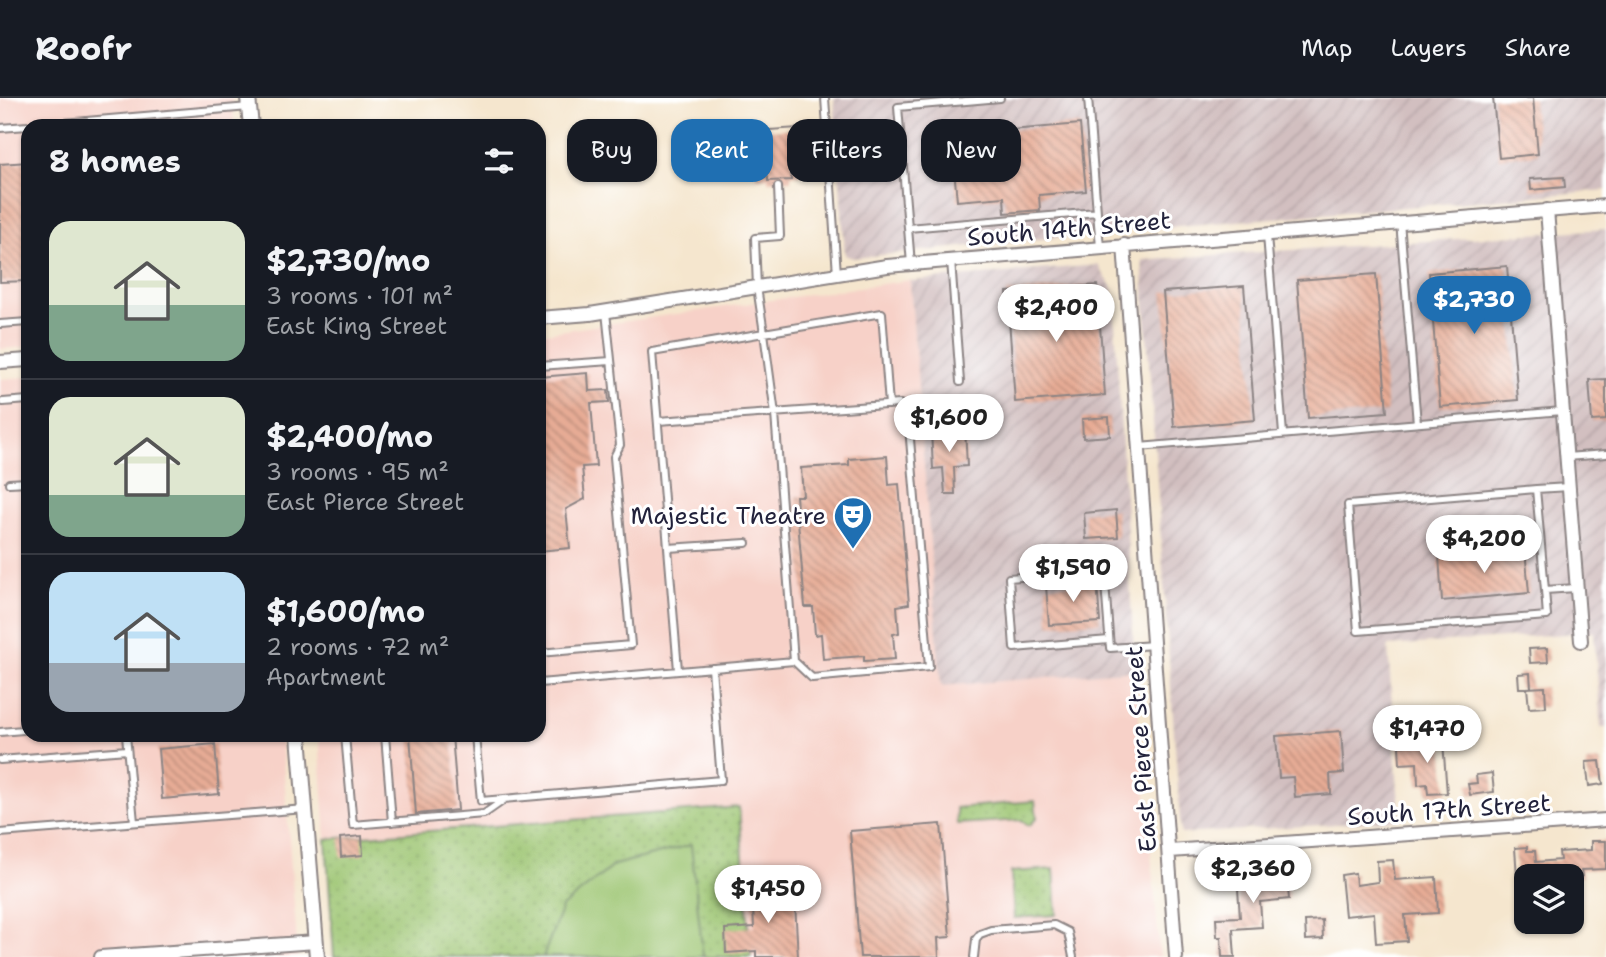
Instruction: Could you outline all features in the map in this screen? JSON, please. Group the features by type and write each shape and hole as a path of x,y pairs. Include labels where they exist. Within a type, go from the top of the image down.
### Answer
{"street":[{"name":"South 14th Street","path":"546,317 606,311 911,264 1606,206"},
{"path":"1548,210 1581,641"},
{"name":"East Pierce Street","path":"1124,245 1176,957"},
{"path":"0,362 21,360"},
{"path":"101,957 316,950 300,742"},
{"name":"South 17th Street","path":"1170,851 1606,820"}],"lane":[{"path":"825,98 837,274"},
{"path":"911,264 898,107 1000,98"},
{"path":"1088,98 1100,247"},
{"path":"95,119 249,103"},
{"path":"0,128 21,126"},
{"path":"658,421 775,414 900,404 909,427 929,667 812,678 794,661 775,414 757,287 755,238 780,236 778,187"},
{"path":"908,228 1097,212"},
{"path":"1400,222 1417,423"},
{"path":"1266,233 1283,434"},
{"path":"951,260 960,382"},
{"path":"546,652 631,645 614,457 620,445 606,311"},
{"path":"678,670 652,352 882,313 889,405"},
{"path":"0,324 21,322"},
{"path":"546,366 611,361"},
{"path":"3,401 21,400"},
{"path":"1139,447 1563,411"},
{"path":"1566,457 1606,454"},
{"path":"9,483 21,482"},
{"path":"1536,489 1547,616 1358,631 1348,505 1536,489 1569,487"},
{"path":"668,548 747,542"},
{"path":"1109,640 1014,648 1009,578 1104,570 1110,648 1154,645"},
{"path":"1545,590 1576,587"},
{"path":"546,682 794,661"},
{"path":"476,742 481,801 720,780 712,668"},
{"path":"0,732 21,726"},
{"path":"126,742 134,822"},
{"path":"346,742 353,825 484,814 507,798"},
{"path":"386,742 392,822"},
{"path":"0,760 127,750"},
{"path":"0,833 305,809"},
{"path":"974,957 976,939 991,930 1054,925 1068,932 1073,957"}],"shaded area":[{"path":"0,98 232,98 234,119 21,119 21,348 0,349"},
{"path":"834,98 1606,98 1606,190 1119,231 853,258 845,255 840,182 907,182 907,119 835,119"},
{"path":"1606,229 1606,728 1601,728 1594,632 1388,646 1400,820 1181,834 1142,260"},
{"path":"1098,265 1113,289 1135,670 941,686 910,281"},
{"path":"910,280 941,685 1135,670 1160,957 751,957 739,807 326,839 319,742 546,742 546,333"},
{"path":"21,378 21,742 282,742 298,957 0,957 0,379"}],"green space":[{"path":"1035,801 1037,818 1029,826 1022,820 957,824 956,808"},
{"path":"739,807 751,957 334,957 326,839"},
{"path":"691,845 703,957 543,957 562,907 614,865"},
{"path":"1054,869 1057,915 1014,918 1011,872"}],"building":[{"path":"1493,98 1533,98 1538,154 1499,158"},
{"path":"1080,124 1086,191 1039,195 1040,210 1005,213 1004,197 957,201 955,182 1021,182 1021,129"},
{"path":"787,129 787,180 773,181 773,130"},
{"path":"21,162 21,281 0,282 0,164"},
{"path":"1564,177 1565,187 1531,190 1530,179"},
{"path":"1507,266 1518,400 1440,407 1429,273"},
{"path":"1376,274 1387,412 1308,418 1297,280"},
{"path":"1097,285 1105,395 1015,402 1007,292"},
{"path":"1244,286 1255,420 1174,427 1163,292"},
{"path":"588,373 589,391 608,390 609,402 591,403 596,466 582,467 585,499 566,509 570,548 546,550 546,376"},
{"path":"1606,379 1606,420 1592,421 1589,380"},
{"path":"1109,417 1110,436 1083,438 1082,419"},
{"path":"965,428 967,466 954,467 955,494 945,494 943,468 933,469 931,430"},
{"name":"Majestic Theatre","path":"887,456 889,485 899,484 909,604 897,606 899,633 893,634 895,659 864,661 864,656 823,659 821,634 815,635 813,607 805,607 796,496 803,496 801,468 849,465 849,459"},
{"path":"1116,510 1118,537 1086,539 1084,513"},
{"path":"1525,549 1529,593 1442,601 1439,556"},
{"path":"1097,582 1100,622 1049,625 1046,586"},
{"path":"1547,648 1548,662 1530,663 1529,649"},
{"path":"1530,673 1531,688 1519,688 1518,674"},
{"path":"1545,687 1546,707 1529,708 1527,688"},
{"path":"1341,731 1344,773 1330,774 1331,794 1295,797 1293,777 1279,778 1276,736"},
{"path":"411,742 453,742 458,810 416,814"},
{"path":"1443,742 1447,793 1428,794 1427,784 1418,785 1417,763 1400,764 1399,746"},
{"path":"215,744 219,794 162,799 158,749"},
{"path":"1600,761 1603,784 1589,786 1586,762"},
{"path":"1492,773 1494,792 1470,795 1468,784 1477,783 1476,775"},
{"path":"941,824 950,937 938,938 939,957 860,957 850,831"},
{"path":"362,836 363,855 341,857 340,838"},
{"path":"1591,841 1606,841 1606,869 1584,870 1584,864 1516,864 1515,848 1527,847 1527,851 1535,851 1536,862 1560,860 1559,852 1591,850"},
{"path":"1285,859 1289,899 1260,902 1262,927 1233,929 1235,957 1222,957 1216,918 1240,917 1238,889 1268,887 1265,862"},
{"path":"1393,860 1395,880 1436,877 1438,913 1405,915 1407,941 1376,943 1374,913 1345,916 1341,875 1355,873 1356,885 1378,882 1377,861"},
{"path":"794,885 798,957 756,957 756,951 726,953 725,929 754,927 752,887"},
{"path":"1322,920 1323,939 1306,940 1305,921"}],"place":[{"name":"Majestic Theatre","path":"853,550"}]}
